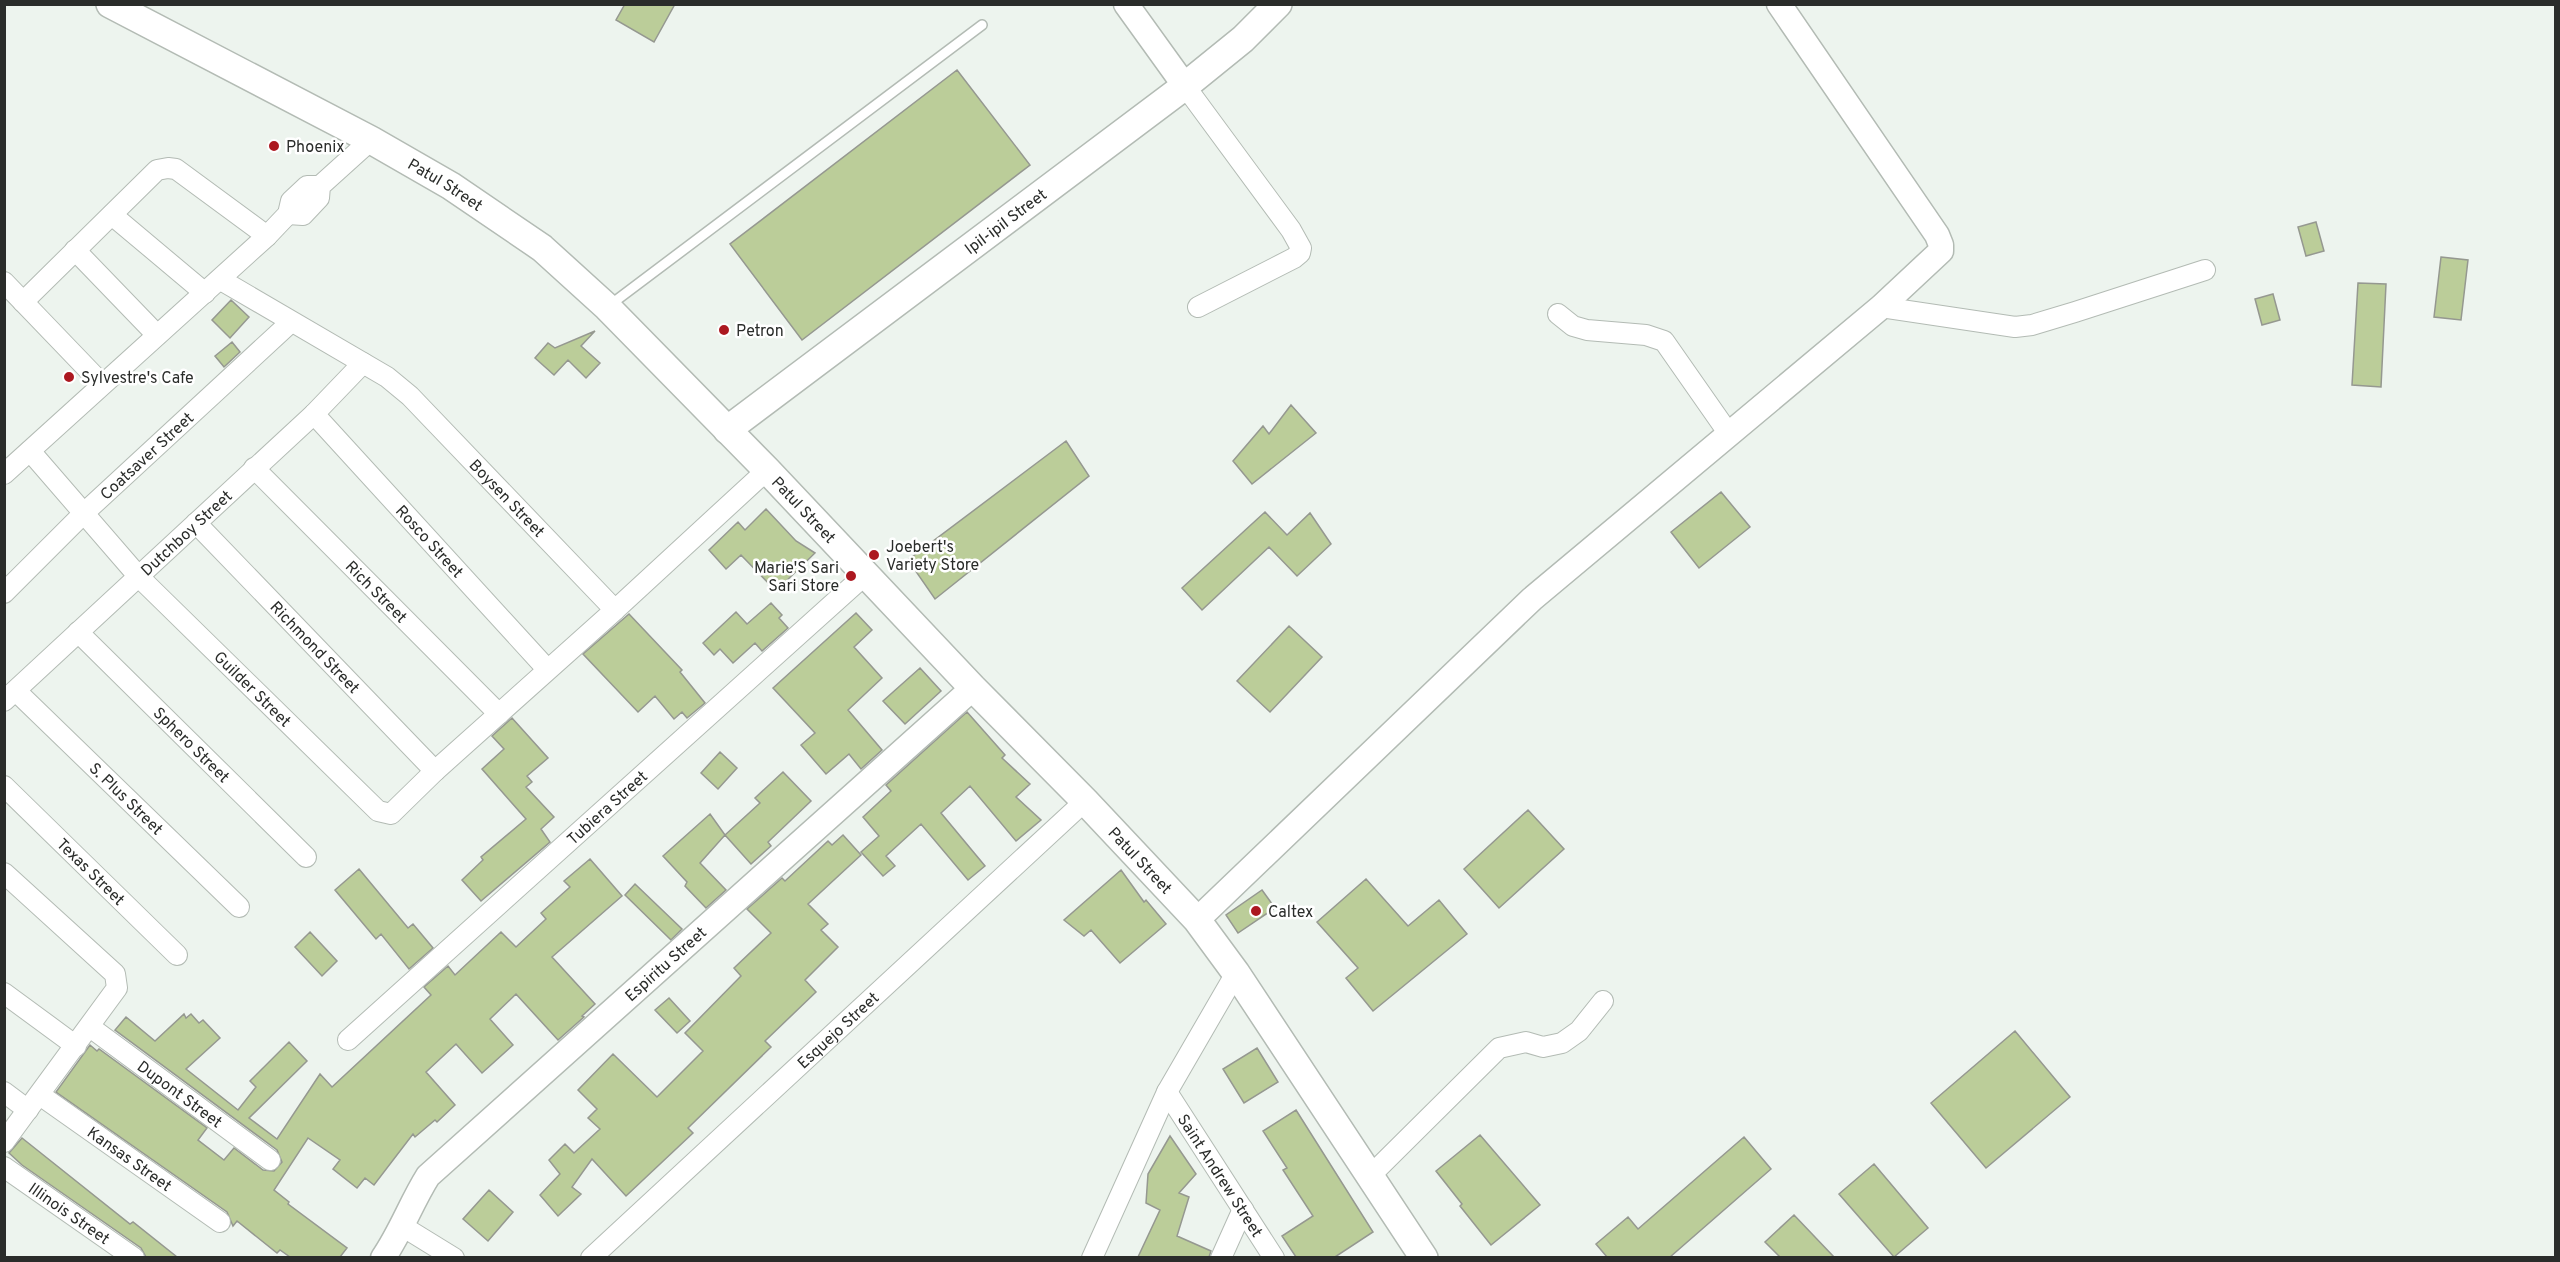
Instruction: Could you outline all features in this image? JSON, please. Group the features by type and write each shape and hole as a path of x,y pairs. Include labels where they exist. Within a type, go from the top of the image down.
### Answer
{"main road":[{"name":"Patul Street","path":"110,4 371,140 451,186 542,248 607,307 767,470 1197,920 1236,974 1424,1257"},
{"name":"Ipil-ipil Street","path":"727,430 1185,86 1243,39 1278,4"}],"street":[{"path":"1126,4 1291,230 1301,248 1300,254 1294,258 1198,307"},
{"path":"1197,920 1532,599 1881,307 1941,251 1937,235 1779,4"},
{"path":"4,474 221,280 288,214 291,201 308,186 320,186 371,140"},
{"path":"23,302 157,170 176,169 267,236"},
{"path":"112,214 205,294"},
{"path":"75,250 157,335"},
{"path":"1881,307 2015,327 2032,325 2205,270"},
{"name":"Boysen Street","path":"221,280 387,377 410,396 615,610"},
{"path":"4,282 102,384"},
{"path":"1558,314 1573,326 1587,330 1646,335 1664,341 1729,434"},
{"name":"Coatsaver Street","path":"4,593 84,513 291,322"},
{"name":"Dutchboy Street","path":"10,696 314,414 363,363"},
{"name":"Rosco Street","path":"314,414 548,669"},
{"name":"Guilder Street","path":"30,451 140,577 378,811 391,814 435,771"},
{"name":"Rich Street","path":"254,468 499,714"},
{"path":"435,771 767,470"},
{"name":"Richmond Street","path":"196,523 435,771"},
{"name":"Tubiera Street","path":"348,1040 866,574"},
{"name":"Sphero Street","path":"78,632 306,857"},
{"name":"Espiritu Street","path":"383,1257 398,1237 413,1200 428,1176 973,688"},
{"name":"S. Plus Street","path":"10,696 239,907"},
{"name":"Texas Street","path":"4,786 177,955"},
{"name":"Esquejo Street","path":"591,1257 1085,801"},
{"path":"4,873 115,974 117,982 116,992 4,1142"},
{"path":"1092,1257 1167,1092 1236,974"},
{"path":"4,993 76,1046"},
{"path":"1370,1176 1499,1048 1526,1042 1543,1047 1562,1043 1579,1030 1604,1000"},
{"name":"Dupont Street","path":"90,1027 270,1160"},
{"name":"Kansas Street","path":"4,1092 34,1102 220,1222"},
{"name":"Saint Andrew Street","path":"1167,1092 1274,1257"},
{"name":"Illinois Street","path":"4,1167 134,1257"},
{"path":"1221,1257 1243,1209"},
{"path":"402,1226 454,1257"}],"lane":[{"path":"607,307 982,25"}],"building":[{"path":"625,4 675,4 654,42 616,20"},
{"path":"957,70 1030,165 802,340 730,244"},
{"path":"2316,222 2324,251 2306,256 2298,227"},
{"path":"2441,257 2468,260 2461,320 2434,317"},
{"path":"2358,283 2386,284 2381,387 2352,385"},
{"path":"2273,294 2280,320 2262,325 2255,299"},
{"path":"231,300 249,317 230,338 212,320"},
{"path":"595,331 581,346 600,363 586,378 568,360 554,375 535,358 548,343 555,348"},
{"path":"232,342 240,352 224,367 215,356"},
{"path":"1291,405 1316,433 1252,484 1233,461 1263,426 1269,434"},
{"path":"1066,441 1089,476 935,599 908,560"},
{"path":"1721,492 1750,527 1699,568 1671,532"},
{"path":"766,509 796,541 815,553 776,591 741,555 726,569 709,550 738,522 745,530"},
{"path":"1265,512 1287,535 1310,513 1331,544 1297,576 1269,547 1202,610 1182,588"},
{"path":"771,603 782,615 779,618 788,628 762,651 755,643 733,663 720,649 714,655 703,643 736,612 747,624"},
{"path":"856,613 872,630 854,647 882,678 848,710 882,750 861,769 849,754 826,774 801,745 815,733 773,688"},
{"path":"629,614 682,670 680,672 705,703 687,718 682,712 674,719 655,696 638,712 583,654"},
{"path":"1289,626 1322,657 1270,712 1237,681"},
{"path":"920,668 941,691 905,724 883,701"},
{"path":"967,712 1005,755 1002,758 1030,784 1016,797 1041,820 1016,841 970,786 941,813 985,866 968,880 921,824 886,856 895,866 883,876 861,852 879,836 863,817 891,791 886,785"},
{"path":"512,718 548,758 527,776 532,782 526,787 554,817 541,829 550,842 481,901 462,880 483,860 481,857 526,819 482,769 504,749 492,736"},
{"path":"720,752 737,768 718,789 701,773"},
{"path":"783,772 811,801 768,842 771,846 751,864 725,835 760,803 755,798"},
{"path":"1528,810 1564,849 1499,908 1464,869"},
{"path":"710,814 725,835 700,863 726,890 706,908 685,886 687,882 663,856"},
{"path":"843,835 861,855 808,904 828,924 821,930 838,947 805,980 816,992 765,1041 771,1047 688,1128 693,1133 626,1196 592,1159 572,1187 581,1194 558,1216 540,1195 560,1174 549,1160 565,1144 574,1153 600,1129 588,1118 597,1109 578,1090 613,1054 657,1097 703,1051 685,1033 741,976 734,968 771,933 747,909 782,878 785,881 828,841 832,845"},
{"path":"590,859 622,896 552,957 595,1004 582,1016 584,1017 558,1040 516,994 490,1019 513,1045 482,1073 456,1044 426,1072 455,1105 437,1122 435,1120 415,1137 413,1134 374,1185 365,1178 357,1188 333,1169 340,1160 308,1138 274,1190 289,1202 288,1204 347,1248 340,1257 290,1257 280,1250 277,1253 237,1221 233,1226 227,1212 56,1092 90,1045 97,1051 99,1049 207,1128 198,1140 224,1160 234,1148 263,1170 274,1171 282,1162 277,1150 115,1030 126,1017 155,1041 184,1014 186,1018 191,1014 199,1023 203,1020 220,1038 186,1069 238,1110 256,1087 250,1081 289,1042 307,1061 249,1118 277,1139 320,1074 332,1087 431,995 424,987 448,966 455,975 501,932 516,947 546,919 541,913 570,887 564,881"},
{"path":"359,869 408,928 413,924 433,948 409,969 381,934 376,939 335,890"},
{"path":"1121,870 1144,902 1146,900 1166,924 1120,963 1091,930 1084,936 1064,920"},
{"path":"1366,879 1408,926 1439,900 1467,934 1373,1011 1346,978 1358,968 1317,922"},
{"path":"635,884 682,929 671,940 625,895"},
{"path":"1262,890 1275,908 1238,933 1226,915"},
{"path":"310,932 337,961 322,976 295,947"},
{"path":"669,998 690,1021 677,1033 655,1010"},
{"path":"2015,1031 2070,1097 1986,1168 1931,1103"},
{"path":"1257,1048 1278,1082 1244,1103 1223,1069"},
{"path":"1296,1110 1373,1232 1335,1257 1296,1257 1282,1236 1313,1216 1283,1170 1287,1168 1263,1131"},
{"path":"1480,1135 1540,1205 1491,1245 1436,1171"},
{"path":"1170,1136 1196,1174 1179,1193 1189,1197 1177,1236 1211,1251 1209,1257 1138,1257 1160,1210 1146,1203 1148,1174"},
{"path":"1744,1137 1771,1169 1670,1257 1607,1257 1596,1244 1628,1217 1638,1229"},
{"path":"22,1138 130,1224 133,1222 177,1257 146,1257 141,1248 22,1165 9,1153"},
{"path":"1874,1164 1928,1228 1894,1257 1839,1194"},
{"path":"489,1190 513,1212 488,1241 463,1219"},
{"path":"1794,1215 1834,1257 1780,1257 1765,1242"}],"place":[{"name":"Phoenix","path":"274,146"},
{"name":"Petron","path":"724,330"},
{"name":"Sylvestre's Cafe","path":"69,377"},
{"name":"Joebert's Variety Store","path":"874,555"},
{"name":"Marie'S Sari Sari Store","path":"851,576"},
{"name":"Caltex","path":"1256,911"}]}
